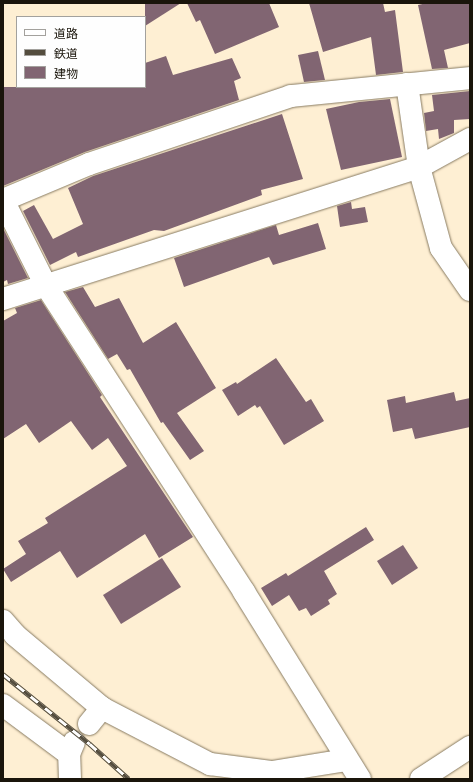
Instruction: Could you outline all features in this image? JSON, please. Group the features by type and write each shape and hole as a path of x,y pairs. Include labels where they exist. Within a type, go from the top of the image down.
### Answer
{"street":[{"path":"360,779 244,592 44,284 3,200 89,164 291,96 470,78"},
{"path":"408,84 419,167 441,248 470,290"},
{"path":"3,298 419,167 470,139"},
{"path":"3,621 15,635 102,708 210,764 272,772 348,760"},
{"path":"3,706 72,748 70,779"},
{"path":"89,724 102,708"},
{"path":"421,779 470,747"}],"building":[{"path":"145,3 181,3 146,25"},
{"path":"187,3 269,3 279,27 215,54 200,20 196,22"},
{"path":"309,3 383,3 385,12 395,10 403,72 376,75 371,37 323,52"},
{"path":"427,3 470,3 470,43 444,50 448,68 432,69 418,5"},
{"path":"318,51 325,80 304,82 298,55"},
{"path":"166,56 173,75 232,58 241,78 234,81 239,100 85,152 3,186 3,87 146,88 146,63"},
{"path":"470,91 470,119 454,120 454,133 439,139 438,129 426,131 424,113 434,111 432,95"},
{"path":"390,99 402,157 341,170 326,109 359,102"},
{"path":"282,114 303,179 261,190 262,195 164,231 154,230 78,257 76,252 50,265 23,211 34,205 53,239 83,224 68,188 93,176"},
{"path":"351,202 352,209 365,207 368,222 340,227 337,206"},
{"path":"318,223 326,249 273,265 269,257 184,287 174,258 276,225 279,235"},
{"path":"3,228 28,278 8,284 7,280 3,282"},
{"path":"83,287 95,307 119,298 143,343 176,322 216,388 177,413 204,451 190,460 163,422 161,423 130,369 127,370 117,354 108,359 65,292"},
{"path":"41,300 102,395 100,397 193,537 159,558 145,534 77,578 60,551 11,582 3,569 26,554 18,541 48,523 45,518 127,466 108,438 92,450 71,421 39,443 26,424 3,439 3,321 17,313 15,308"},
{"path":"276,358 306,402 311,399 324,421 284,445 260,406 257,408 255,405 238,416 222,390 236,382 237,384"},
{"path":"454,392 456,401 470,398 470,427 415,439 412,428 393,432 387,400 405,396 406,403"},
{"path":"366,527 374,540 324,571 337,594 328,600 330,604 311,616 306,608 299,611 289,595 272,606 261,588 286,573 288,576"},
{"path":"403,545 418,568 392,585 377,561"},
{"path":"162,558 181,587 121,624 103,595"}],"railway":[{"path":"3,674 90,744 129,779"}]}
